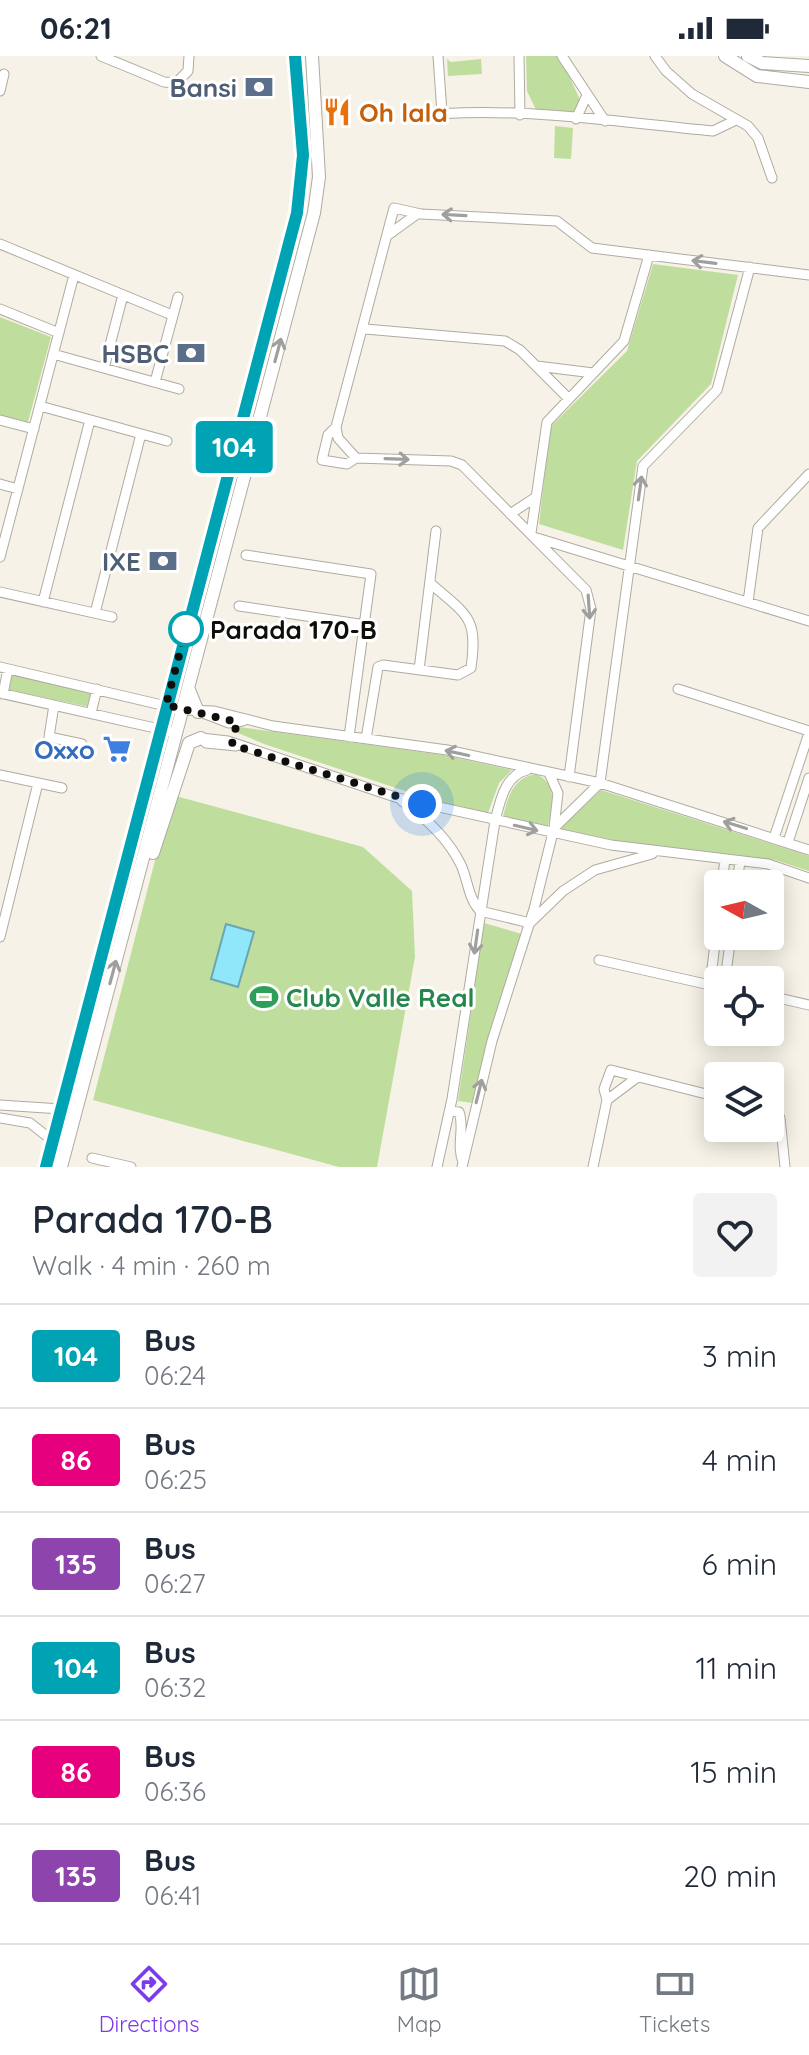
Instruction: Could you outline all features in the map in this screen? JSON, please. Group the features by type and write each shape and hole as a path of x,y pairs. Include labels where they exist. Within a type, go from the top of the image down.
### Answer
{"main road":[{"path":"61,1167 314,213 319,177 312,56"},
{"path":"725,56 757,76 809,82"},
{"path":"748,56 762,63 809,66"},
{"path":"46,1167 301,192 303,155 295,58 305,62 310,96 315,106"},
{"path":"206,553 217,562 212,600"},
{"path":"189,690 201,712"},
{"path":"140,872 152,856 189,743 201,738"},
{"path":"130,842 126,880 136,887"},
{"path":"61,1109 69,1120 61,1167"}],"street":[{"path":"101,56 164,82 176,83 188,71 189,56"},
{"path":"438,56 442,113"},
{"path":"519,56 520,115"},
{"path":"562,56 605,121"},
{"path":"655,56 666,71 692,94 736,120 758,138 772,178"},
{"path":"0,91 4,74"},
{"path":"576,119 587,95"},
{"path":"413,116 442,113 520,115 713,131 736,120"},
{"path":"356,458 338,438 336,427 365,329 394,208 421,214 557,221 592,248 809,275"},
{"path":"387,236 409,217 421,214"},
{"path":"0,244 172,315"},
{"path":"533,535 547,422 624,341 649,255"},
{"path":"554,831 600,783 643,466 717,390 750,267"},
{"path":"0,557 2,538 18,489 74,275"},
{"path":"104,368 123,295"},
{"path":"155,382 178,297"},
{"path":"0,309 59,333"},
{"path":"365,329 505,341 569,399"},
{"path":"53,354 179,389"},
{"path":"536,366 593,373"},
{"path":"40,406 167,441"},
{"path":"0,420 34,429"},
{"path":"43,602 90,420"},
{"path":"336,427 328,435 322,460 347,464 356,458 457,463 581,584 591,602 569,777"},
{"path":"95,613 141,434"},
{"path":"748,602 758,528 809,474"},
{"path":"0,484 18,489"},
{"path":"510,514 536,497"},
{"path":"419,670 436,531"},
{"path":"533,535 809,621"},
{"path":"246,555 364,570 373,581 349,737"},
{"path":"366,739 378,667 466,674 471,668 476,636 471,623 430,583"},
{"path":"0,592 112,617"},
{"path":"239,606 366,625"},
{"path":"177,733 1,693 4,668 183,710 214,711 239,720 447,750 600,783 809,850"},
{"path":"91,713 97,689"},
{"path":"678,689 809,732 774,838"},
{"path":"54,705 49,737 82,744"},
{"path":"233,745 239,720"},
{"path":"201,738 209,736 398,798 495,821 663,852 768,864 809,878"},
{"path":"437,1167 450,1111 495,821 505,788 520,771 531,769"},
{"path":"462,1165 492,1041 530,923 554,831 558,793 549,773"},
{"path":"0,775 62,788"},
{"path":"788,842 809,778"},
{"path":"0,937 38,783"},
{"path":"398,798 430,823 447,842 461,865 471,897 480,911 530,923"},
{"path":"530,923 563,891 595,870 663,852"},
{"path":"724,870 725,859"},
{"path":"739,870 740,861"},
{"path":"599,960 710,985 714,950"},
{"path":"784,999 809,1005"},
{"path":"593,1167 607,1100 604,1089 608,1072 627,1073 635,1079 704,1094"},
{"path":"607,1100 635,1079"},
{"path":"0,1105 61,1109"},
{"path":"450,1111 459,1112 462,1118 458,1150 462,1165"},
{"path":"0,1118 30,1123 53,1141"},
{"path":"782,1142 785,1167"},
{"path":"92,1158 129,1167"}],"green space":[{"path":"526,56 560,56 581,102 576,113 538,114 527,91"},
{"path":"447,59 451,62 481,59 482,74 448,76"},
{"path":"555,126 573,128 571,159 554,158"},
{"path":"653,264 738,275 711,384 637,461 623,550 539,524 550,427 627,351"},
{"path":"0,317 51,337 28,422 0,415"},
{"path":"11,674 93,692 89,707 8,690"},
{"path":"239,727 443,755 512,770 499,783 488,813 441,803 264,744 238,733"},
{"path":"536,774 551,790 548,826 503,817 517,784"},
{"path":"601,790 809,856 809,871 775,860 621,842 560,829"},
{"name":"Club Valle Real","path":"172,795 363,847 412,891 415,957 377,1167 339,1167 93,1100"},
{"path":"484,923 522,934 473,1103 458,1101"}],"water":[{"path":"226,924 254,932 238,987 211,979"}],"bus line":[{"name":"104","path":"46,1167 297,213 303,155 295,56"}],"place":[{"name":"Bansi","path":"259,87"},
{"name":"Oh lala","path":"337,112"},
{"name":"HSBC","path":"191,353"},
{"name":"IXE","path":"163,561"},
{"name":"Parada 170-B","path":"186,629"},
{"name":"Oxxo","path":"117,749"},
{"name":"Club Valle Real","path":"264,997"}],"route":[{"path":"186,629 166,705 203,713 212,719 237,722 232,744 236,746 422,804"}]}
